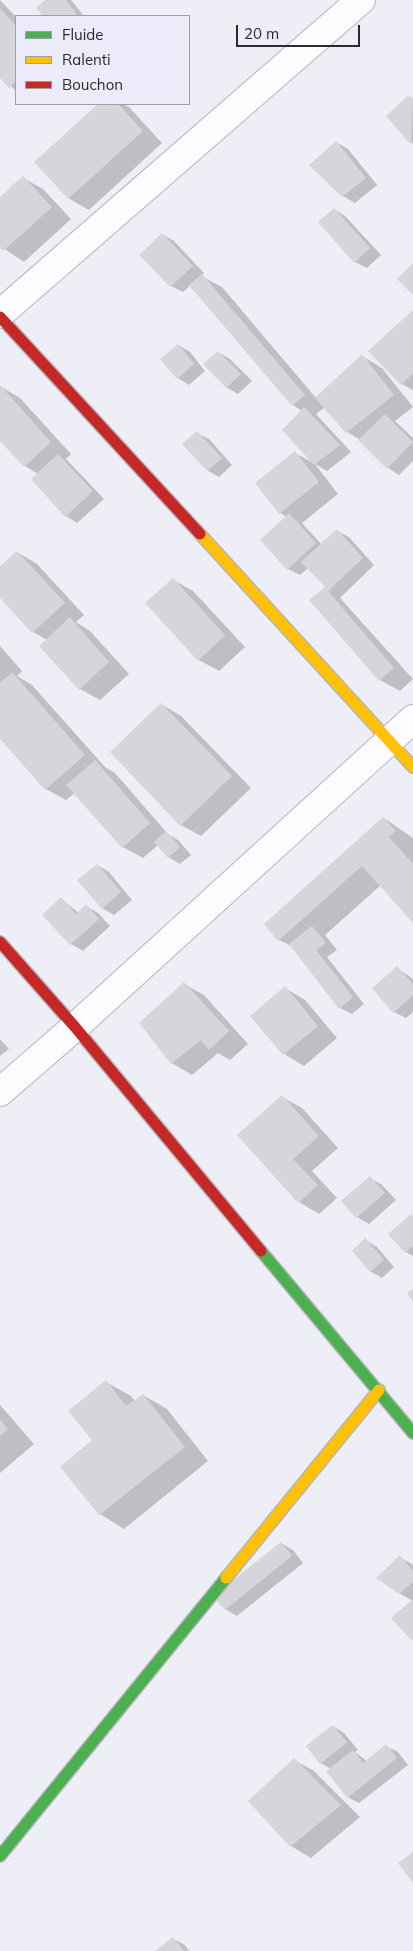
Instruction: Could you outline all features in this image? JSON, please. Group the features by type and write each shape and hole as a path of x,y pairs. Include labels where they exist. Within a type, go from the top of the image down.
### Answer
{"street":[{"path":"361,0 0,315 413,767"},
{"path":"0,1092 75,1027 413,719"},
{"path":"0,942 75,1027 379,1390 413,1434"},
{"path":"0,1856 379,1390"}],"building":[{"path":"45,0 66,0 77,15 42,15 36,8"},
{"path":"0,8 15,25 15,82 9,88 0,78"},
{"path":"409,95 413,100 411,145 386,116"},
{"path":"97,105 119,105 143,131 68,199 34,162"},
{"path":"336,141 366,178 342,197 309,165"},
{"path":"23,176 52,207 3,251 0,248 0,197"},
{"path":"334,208 370,248 354,263 318,222"},
{"path":"162,233 193,266 170,287 139,255"},
{"path":"413,263 413,295 397,279"},
{"path":"202,274 305,395 292,406 189,285"},
{"path":"413,310 413,373 401,385 368,351"},
{"path":"178,344 194,364 177,379 160,359"},
{"path":"218,351 241,374 226,388 203,364"},
{"path":"362,354 394,395 346,433 315,398"},
{"path":"0,385 51,442 24,467 0,441"},
{"path":"304,407 340,445 314,465 282,430"},
{"path":"385,414 413,442 387,469 358,440"},
{"path":"197,431 222,458 207,471 182,444"},
{"path":"295,451 319,482 279,514 255,483"},
{"path":"58,454 93,491 65,517 31,479"},
{"path":"289,513 316,543 287,570 260,540"},
{"path":"337,529 363,558 328,591 394,668 379,681 309,600 325,587 301,562"},
{"path":"17,551 65,603 32,633 0,598 0,566"},
{"path":"173,578 225,635 198,661 145,603"},
{"path":"70,617 109,662 79,690 39,646"},
{"path":"12,672 85,755 45,790 0,739 0,683"},
{"path":"161,703 232,776 180,826 110,752"},
{"path":"95,760 150,823 122,848 66,785"},
{"path":"383,817 396,831 389,837 413,864 413,923 362,866 278,941 264,924"},
{"path":"166,831 180,847 168,858 154,842"},
{"path":"97,864 121,892 102,909 77,880"},
{"path":"61,897 76,914 86,904 99,919 70,945 42,915"},
{"path":"312,926 326,943 316,950 353,997 339,1009 289,944"},
{"path":"397,966 413,984 413,995 393,1013 372,988"},
{"path":"184,982 229,1031 209,1050 201,1040 171,1064 139,1023"},
{"path":"285,986 318,1026 283,1055 250,1016"},
{"path":"282,1095 319,1136 293,1159 318,1185 298,1203 237,1135"},
{"path":"370,1176 385,1193 356,1218 341,1201"},
{"path":"411,1214 413,1216 413,1246 405,1253 388,1234"},
{"path":"365,1238 384,1260 370,1272 352,1251"},
{"path":"413,1289 413,1302 407,1293"},
{"path":"106,1380 126,1406 143,1394 185,1447 99,1515 60,1467 92,1440 68,1411"},
{"path":"0,1419 8,1429 0,1436"},
{"path":"281,1542 292,1556 225,1610 213,1596"},
{"path":"400,1555 413,1571 413,1582 399,1594 376,1578"},
{"path":"413,1599 413,1639 411,1640 391,1618"},
{"path":"332,1725 347,1742 320,1764 306,1746"},
{"path":"386,1744 397,1758 347,1798 326,1771 353,1750 363,1763"},
{"path":"294,1758 341,1805 290,1847 248,1801"},
{"path":"413,1852 413,1883 398,1863"},
{"path":"173,1937 184,1951 155,1951"}],"traffic: fast":[{"path":"261,1251 413,1433"},
{"path":"0,1856 226,1578"}],"traffic: slow":[{"path":"200,534 413,767"},
{"path":"226,1578 379,1390"}],"traffic: jam":[{"path":"0,317 200,534"},
{"path":"0,942 75,1027 261,1251"}]}
